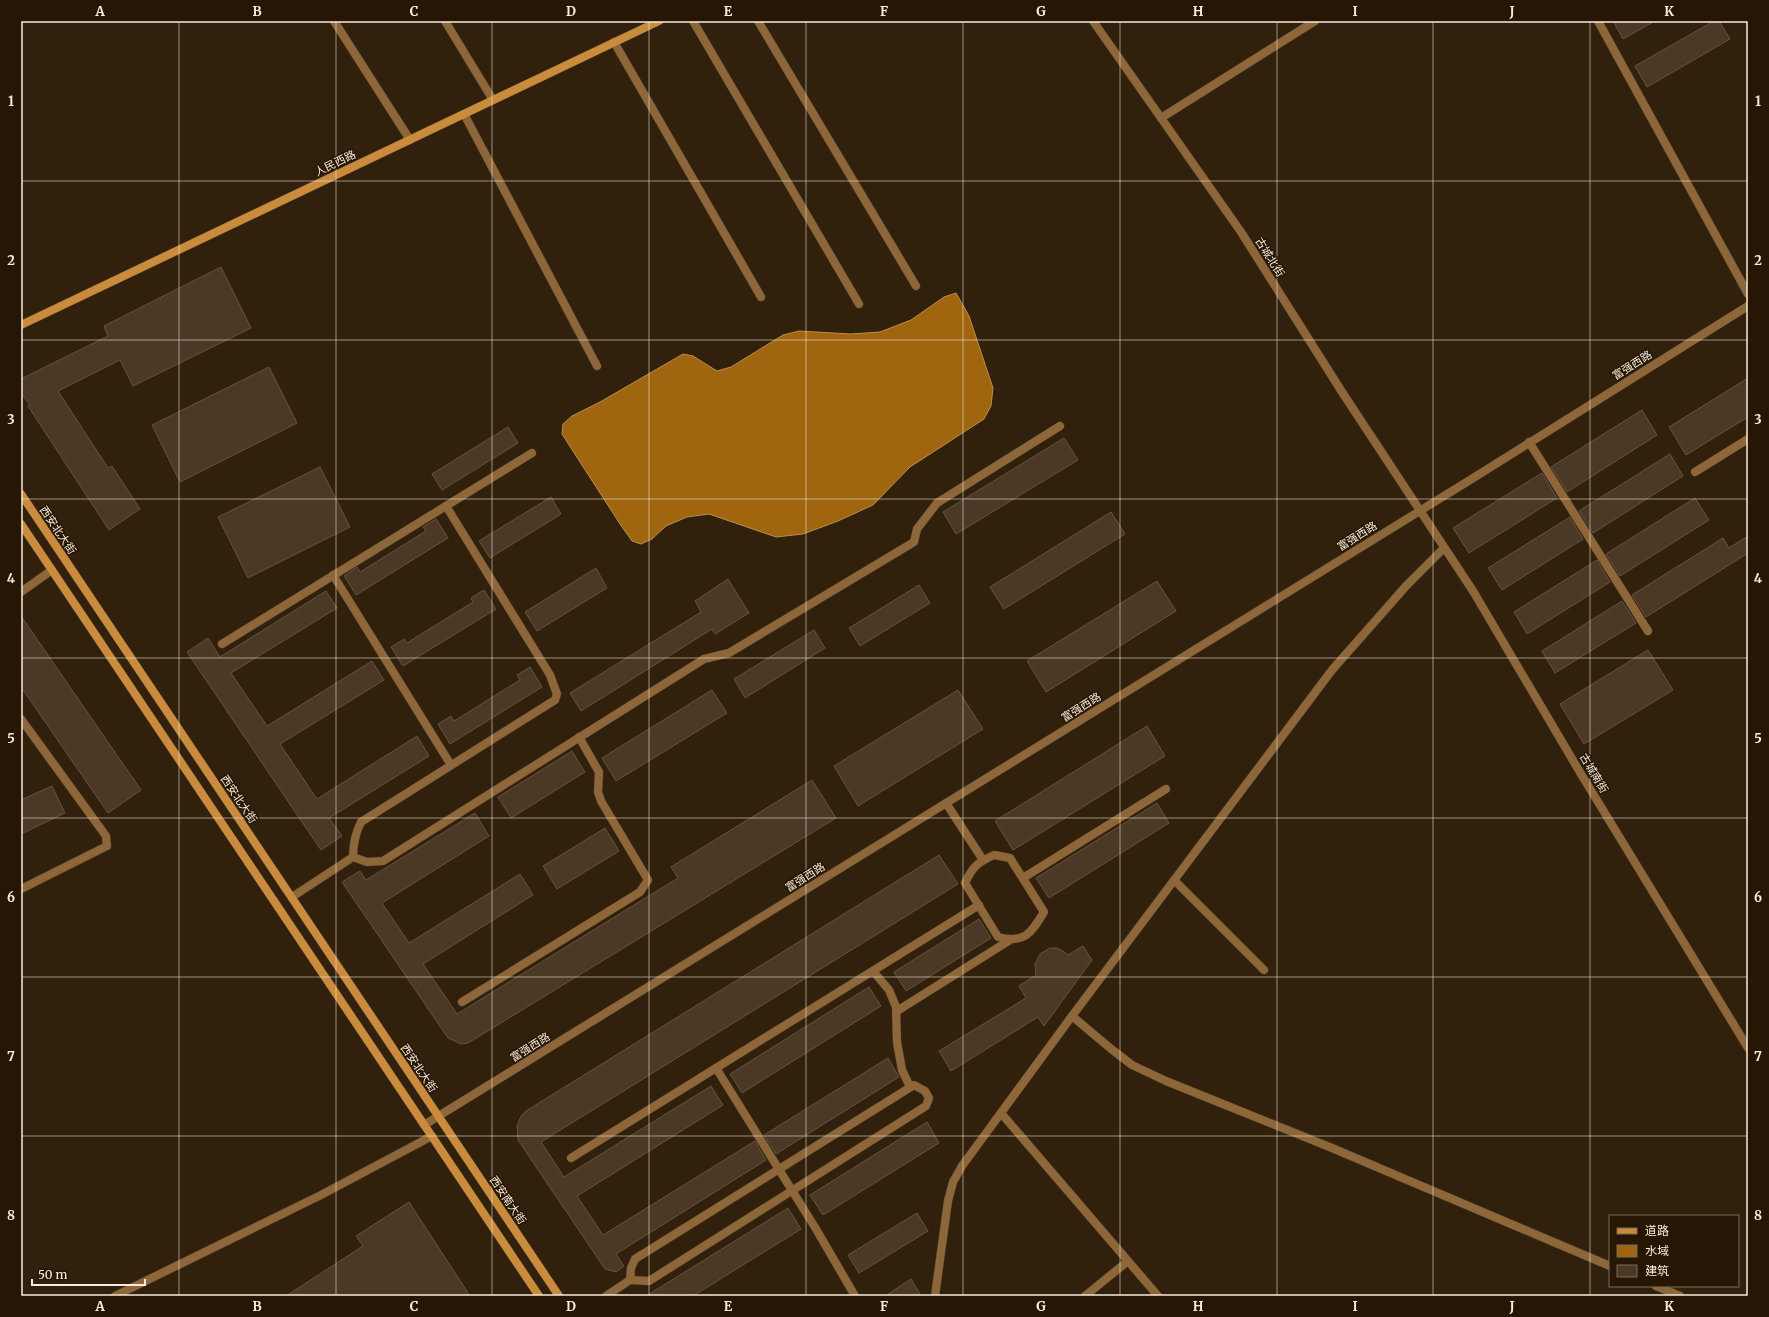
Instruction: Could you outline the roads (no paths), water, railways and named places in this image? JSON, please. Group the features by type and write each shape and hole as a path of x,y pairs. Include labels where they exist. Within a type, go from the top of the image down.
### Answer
{"main road":[{"name":"人民西路","path":"21,325 659,21"},
{"name":"西安北大街","path":"21,494 439,1116"},
{"path":"21,524 539,1296"},
{"name":"西安南大街","path":"439,1116 559,1296"}],"street":[{"path":"334,21 410,140"},
{"path":"445,21 493,100"},
{"path":"693,21 859,304"},
{"path":"758,21 916,286"},
{"name":"古城北街","path":"1093,21 1241,232 1342,392 1420,511"},
{"path":"1161,118 1305,24 1315,21"},
{"path":"1598,21 1748,294"},
{"path":"614,42 760,297"},
{"path":"464,114 597,366"},
{"name":"富强西路","path":"424,1125 1420,511 1748,306"},
{"path":"353,857 367,862 383,861 704,659 729,653 914,542 917,529 937,502 1060,426"},
{"path":"1695,472 1748,439"},
{"path":"1529,442 1648,631"},
{"path":"222,644 532,453"},
{"path":"353,857 354,840 361,822 555,700 557,694 550,675 446,506"},
{"name":"古城南街","path":"1420,511 1473,591 1581,774 1748,1048"},
{"path":"935,1296 948,1201 953,1182 962,1166 1072,1016 1332,670 1406,586 1444,548"},
{"path":"21,592 52,570"},
{"path":"334,575 451,765"},
{"path":"21,719 106,836 107,846 21,889"},
{"path":"462,1002 640,892 648,880 600,801 598,792 599,772 579,737"},
{"path":"1023,878 1166,789"},
{"path":"946,803 983,860"},
{"path":"897,1011 1010,940 1028,934 1044,912 1010,858 994,855 983,860 972,869 965,883 998,937 1010,940"},
{"path":"292,897 353,857"},
{"path":"1174,880 1264,970"},
{"path":"571,1158 978,905"},
{"path":"873,971 888,990 897,1011 896,1042 902,1070 910,1087"},
{"path":"1072,1016 1132,1065 1166,1081 1332,1148 1609,1266"},
{"path":"716,1068 779,1169 855,1296"},
{"path":"606,1296 630,1280 649,1281 926,1106 929,1098 925,1091 914,1084 636,1259 631,1268 630,1280"},
{"path":"1001,1113 1158,1296"},
{"path":"115,1296 322,1195 432,1136"},
{"path":"1085,1296 1128,1261"},
{"path":"1658,1287 1680,1296"}],"water":[{"path":"956,293 969,316 993,388 991,406 984,419 910,467 873,505 838,521 803,534 776,537 709,514 687,517 666,526 652,539 641,544 632,541 562,434 563,424 572,416 600,402 683,354 693,356 717,371 731,367 783,335 799,331 851,334 880,332 911,320 944,297"}]}
